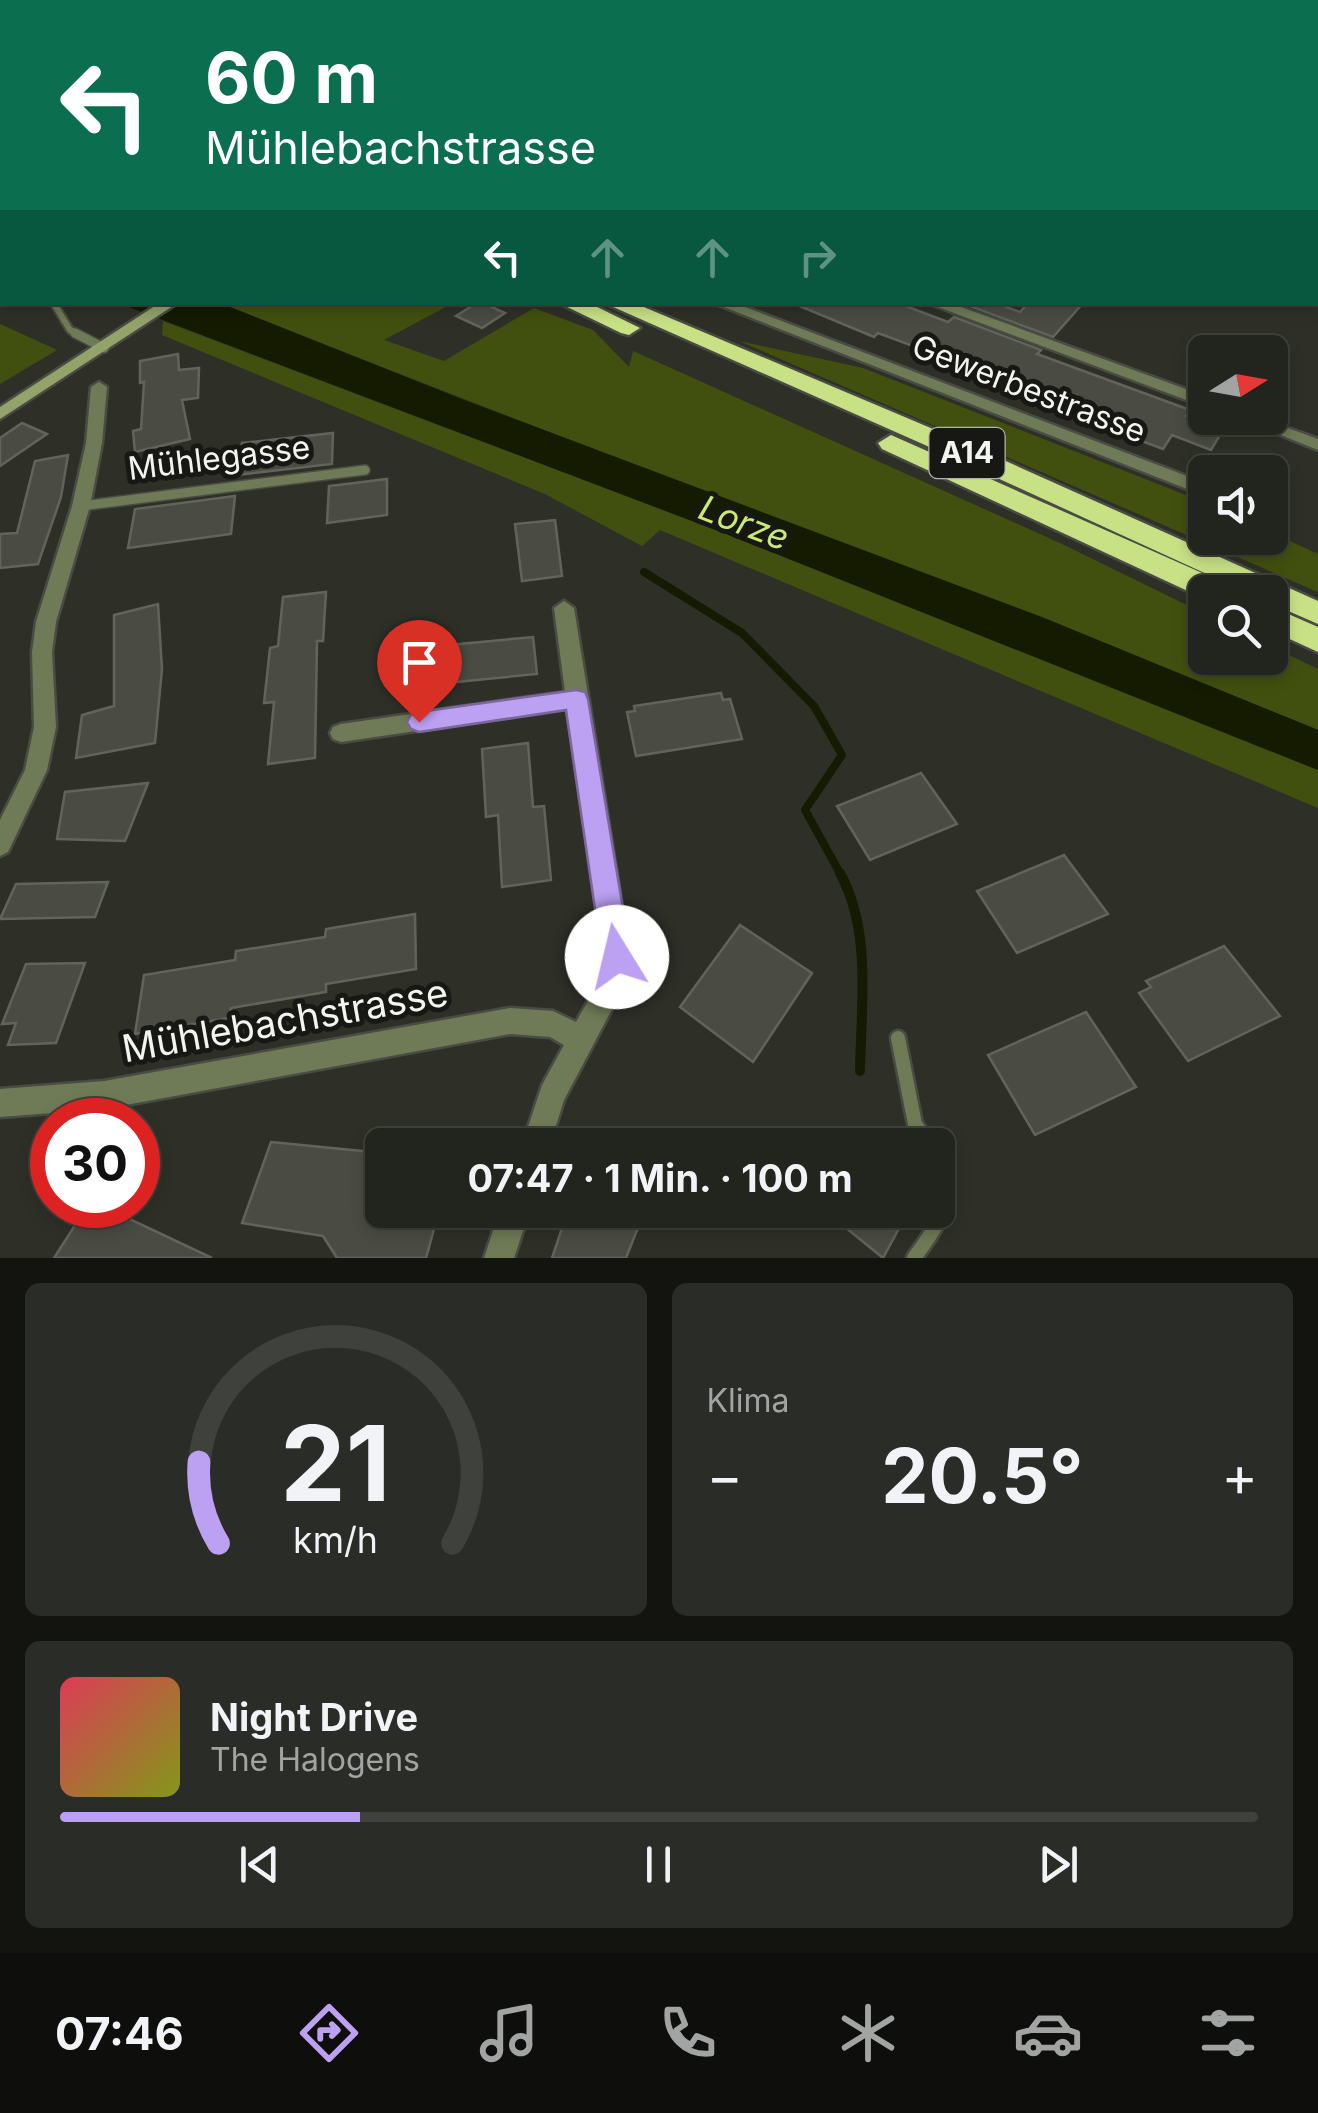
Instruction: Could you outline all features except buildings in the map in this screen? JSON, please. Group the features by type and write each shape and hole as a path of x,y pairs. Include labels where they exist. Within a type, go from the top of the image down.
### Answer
{"highway":[{"name":"A14","path":"574,305 898,445 1188,579"},
{"name":"A14","path":"619,305 943,442 1318,613"},
{"path":"1288,626 1318,640"}],"street":[{"path":"0,414 168,305"},
{"name":"Gewerbestrasse","path":"726,305 1188,483"},
{"path":"940,305 1188,396"},
{"name":"Mühlegasse","path":"0,845 36,770 45,727 42,652 46,622 81,506 94,443 99,387"},
{"path":"1288,434 1318,445"},
{"path":"541,1128 552,1095 610,987 617,957 564,608"},
{"path":"341,733 576,699"},
{"name":"Mühlebachstrasse","path":"0,1103 104,1095 510,1020 553,1024 580,1038"},
{"path":"500,1258 509,1228"}],"lane":[{"path":"56,305 64,313 70,330 104,348"},
{"name":"Mühlegasse","path":"81,506 365,470"},
{"path":"898,1038 918,1128"},
{"path":"914,1258 936,1228"}],"green space":[{"path":"225,305 449,305 384,340 444,361 534,308 593,330 629,367 633,351 1062,544 1188,606 1188,675 1288,675 1288,655 1318,669 1318,730"},
{"path":"163,321 721,532 1318,770 1318,808 660,530 642,546 545,494 162,335"},
{"path":"0,324 57,350 0,384"},
{"path":"739,341 863,368 1188,496 1188,536"},
{"path":"1288,540 1318,554 1318,592 1288,579 1288,575 1279,575 1233,555 1288,555"}],"water":[{"name":"Lorze","path":"123,305 225,305 464,400 1042,617 1318,730 1318,770 721,532"}],"waterway":[{"path":"644,572 742,633 814,706 842,755 805,810 840,874"},
{"path":"840,874 857,919 861,944 860,1071"}],"route":[{"path":"419,722 576,699 617,957"}]}
